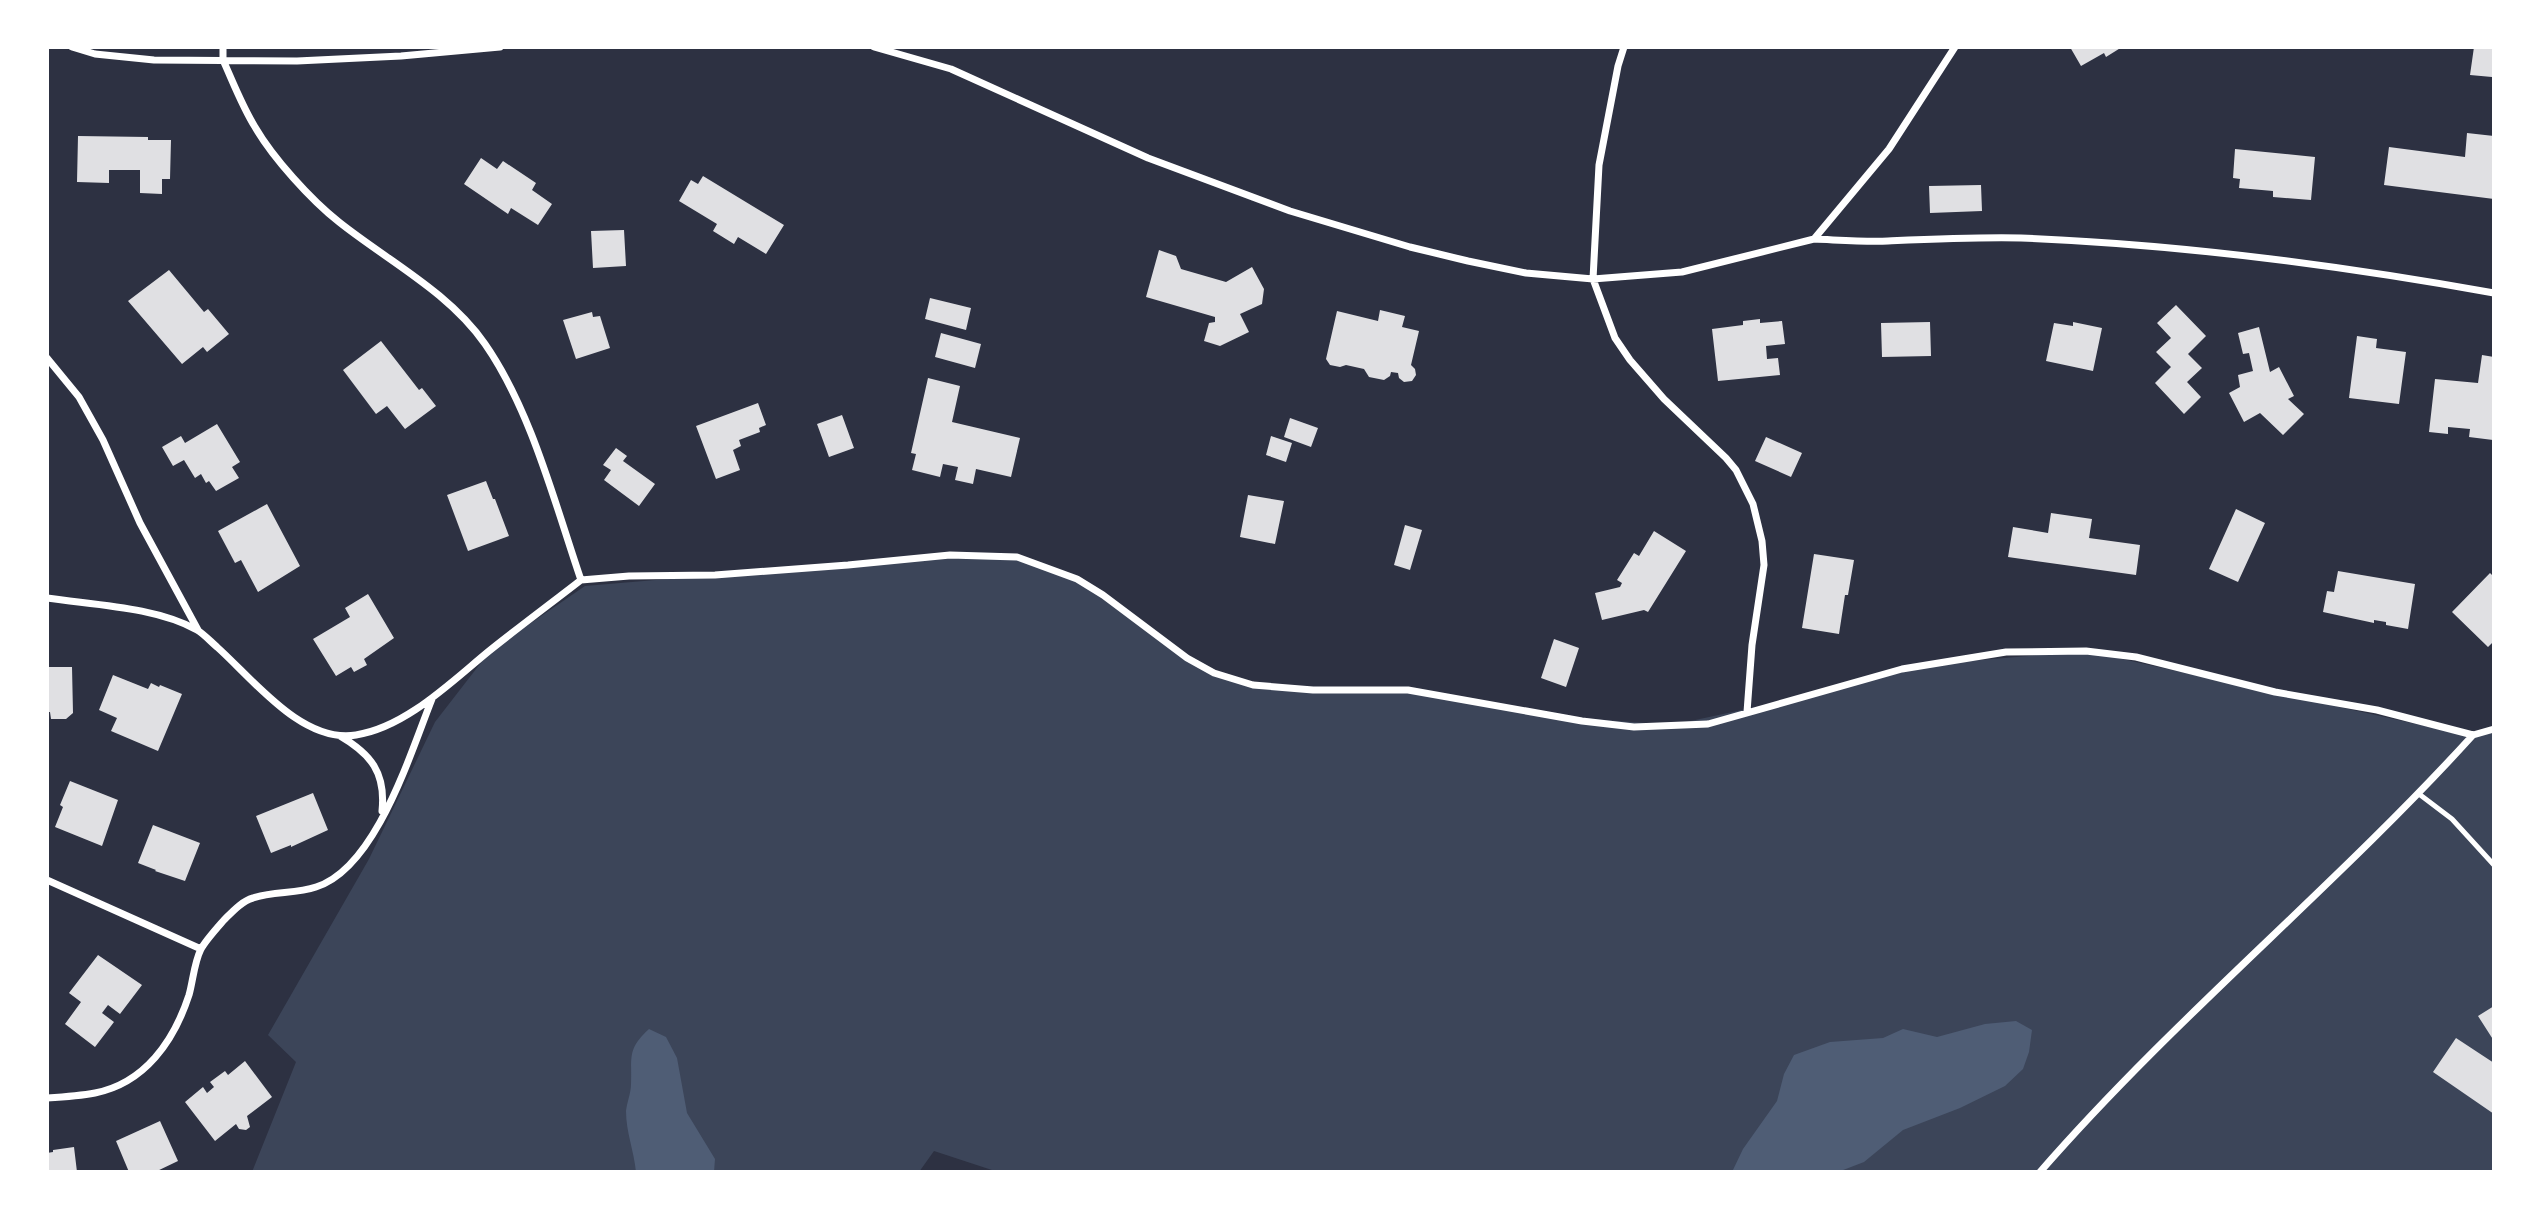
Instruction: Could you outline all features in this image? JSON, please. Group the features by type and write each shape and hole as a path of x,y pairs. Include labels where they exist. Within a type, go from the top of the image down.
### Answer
{"street":[{"path":"72,47 95,54 154,60 296,61 401,56 500,47"},
{"path":"223,47 223,60 255,127 296,180 337,220 438,294 485,344 508,383 528,428 581,580"},
{"path":"874,47 951,69 1148,158 1290,211 1410,247 1526,273 1593,279 1682,272 1814,239 1886,241 1938,237 2021,238 2186,250 2412,278 2494,293"},
{"path":"1624,47 1599,165 1593,279 1615,338 1630,360 1664,399 1726,458 1736,470 1753,504 1762,541 1764,565 1752,645 1746,712"},
{"path":"1814,239 1889,149 1955,47"},
{"path":"47,358 79,397 103,440 139,523 198,631 280,707 308,726 336,734 354,736 401,718 432,698 581,580 629,576 715,575 950,555 1017,557 1077,579 1103,595 1187,658 1214,673 1253,685 1313,690 1408,690 1634,727 1708,724 1902,669 2006,652 2086,651 2136,657 2275,692 2377,710 2473,735 2494,729"},
{"path":"47,598 146,613 198,631"},
{"path":"47,1098 96,1093 125,1083 144,1070 180,1024 201,949 223,921 245,901 317,887 337,877 352,864 370,840 381,819 432,698"},
{"path":"336,734 358,747 375,766 382,791 381,819"},
{"path":"2039,1172 2082,1123 2190,1013 2419,794 2473,735"},
{"path":"47,880 201,949"}],"lane":[{"path":"2419,794 2452,819 2494,865"}],"shaded area":[{"path":"939,556 1017,557 1077,579 1214,673 1253,685 1408,690 1553,716 1672,725 1816,694 1934,664 2086,651 2475,737 2494,731 2494,1172 998,1172 934,1151 919,1172 252,1172 296,1062 268,1035 369,859 435,722 490,651 585,586"},
{"path":"2016,1021 2032,1030 2029,1052 2023,1069 2005,1086 1960,1108 1903,1130 1864,1162 1838,1172 1732,1172 1743,1149 1777,1101 1784,1074 1794,1055 1830,1042 1883,1038 1903,1029 1937,1037 1985,1024"},
{"path":"649,1029 666,1037 677,1058 687,1113 715,1159 714,1172 636,1172 626,1111 631,1087 632,1054 637,1042"}],"building":[{"path":"2070,47 2122,47 2106,57 2104,53 2081,66"},
{"path":"2474,47 2494,47 2492,77 2470,75"},
{"path":"2467,133 2494,136 2494,199 2384,185 2389,147 2465,157"},
{"path":"78,136 171,140 170,179 162,179 162,194 140,193 140,170 109,170 109,183 77,182"},
{"path":"2235,149 2315,157 2311,200 2273,197 2273,191 2239,188 2240,179 2233,178"},
{"path":"481,158 497,169 503,161 536,183 532,190 552,204 538,225 511,208 508,214 464,184"},
{"path":"703,176 784,225 766,254 738,237 734,244 713,231 717,224 679,201 691,180 698,184"},
{"path":"1981,185 1982,211 1930,213 1929,186"},
{"path":"624,230 626,266 593,268 591,231"},
{"path":"1159,250 1176,256 1181,269 1226,282 1252,267 1264,289 1262,304 1240,314 1249,332 1220,346 1204,341 1209,323 1215,322 1215,317 1146,297"},
{"path":"169,270 204,312 208,309 229,334 207,352 203,347 182,364 128,301"},
{"path":"930,298 971,308 966,330 925,319"},
{"path":"2176,305 2206,336 2188,354 2202,368 2187,382 2201,397 2184,414 2155,383 2171,367 2156,352 2171,338 2157,323"},
{"path":"1380,310 1405,316 1402,327 1419,331 1411,365 1416,375 1412,381 1404,382 1398,373 1391,372 1384,380 1369,377 1364,369 1330,365 1326,359 1337,311 1378,321"},
{"path":"592,312 593,317 600,316 610,348 576,359 563,320"},
{"path":"1760,319 1760,323 1782,321 1785,344 1766,346 1767,359 1778,358 1780,375 1718,381 1712,329 1743,325 1743,321"},
{"path":"1930,322 1931,356 1882,357 1881,323"},
{"path":"2073,322 2102,328 2093,371 2046,361 2054,323 2073,326"},
{"path":"2259,327 2270,372 2279,367 2294,396 2288,399 2304,414 2283,435 2260,413 2244,422 2229,393 2240,387 2238,375 2253,371 2249,353 2243,354 2238,333"},
{"path":"941,333 981,344 975,368 935,357"},
{"path":"2357,336 2377,339 2376,348 2406,352 2399,404 2349,398"},
{"path":"381,341 419,390 422,388 436,406 405,429 387,406 376,414 343,370"},
{"path":"2482,355 2494,357 2493,440 2469,437 2470,429 2448,427 2448,434 2429,432 2435,379 2478,383"},
{"path":"928,378 960,386 952,422 1020,438 1011,477 976,469 973,484 955,480 958,467 943,464 940,477 912,470 916,454 911,453"},
{"path":"758,403 766,425 759,428 760,432 739,440 741,446 733,450 740,470 716,479 696,426"},
{"path":"842,415 854,448 829,457 817,424"},
{"path":"1290,418 1318,428 1311,447 1284,437"},
{"path":"217,424 240,462 232,467 239,478 216,491 209,481 206,483 201,474 195,478 184,460 173,466 162,447 181,436 185,443"},
{"path":"1271,436 1292,443 1286,462 1266,455"},
{"path":"1766,437 1802,453 1791,477 1755,461"},
{"path":"616,448 627,456 623,461 655,484 639,506 604,480 611,470 603,465"},
{"path":"486,481 509,536 468,551 447,495"},
{"path":"1248,495 1284,501 1275,544 1240,537"},
{"path":"267,504 300,566 258,592 241,560 235,563 218,531"},
{"path":"2236,509 2265,523 2238,582 2209,569"},
{"path":"2051,513 2092,519 2089,538 2140,545 2136,575 2008,557 2013,527 2048,533"},
{"path":"1405,525 1422,530 1410,570 1394,565"},
{"path":"1654,531 1686,551 1648,612 1644,610 1602,620 1595,593 1620,587 1622,583 1617,580 1634,553 1639,556"},
{"path":"1814,554 1854,560 1839,634 1802,628"},
{"path":"2338,571 2415,584 2408,629 2386,625 2386,622 2374,620 2374,623 2323,612 2327,591 2334,592"},
{"path":"2490,573 2494,573 2494,641 2488,647 2452,612"},
{"path":"368,594 394,638 364,659 367,665 354,672 351,667 336,676 313,639 350,617 345,608"},
{"path":"1554,639 1579,648 1566,687 1541,678"},
{"path":"47,667 72,667 73,713 66,719 51,719 50,712 47,712"},
{"path":"113,675 148,689 151,683 182,694 158,751 111,731 117,718 99,710"},
{"path":"70,781 118,800 102,846 55,827"},
{"path":"313,793 328,830 271,853 256,816"},
{"path":"153,825 200,843 185,881 138,863"},
{"path":"98,955 142,985 120,1014 108,1005 102,1013 114,1022 95,1047 65,1024 81,1002 69,993"},
{"path":"2494,1006 2494,1041 2478,1016"},
{"path":"2456,1038 2494,1063 2494,1114 2433,1072"},
{"path":"245,1061 272,1097 247,1116 250,1127 246,1130 239,1129 236,1124 215,1141 185,1102 203,1087 207,1093 214,1087 210,1082 225,1071 228,1075"},
{"path":"160,1121 178,1161 155,1172 129,1172 116,1141"},
{"path":"74,1147 77,1172 47,1172 47,1153"}]}
